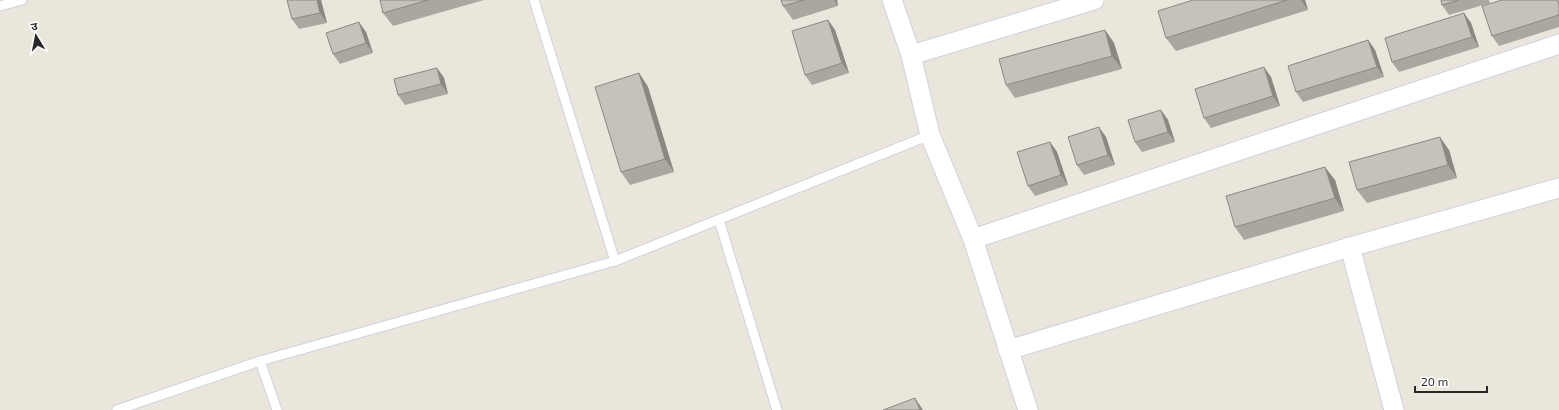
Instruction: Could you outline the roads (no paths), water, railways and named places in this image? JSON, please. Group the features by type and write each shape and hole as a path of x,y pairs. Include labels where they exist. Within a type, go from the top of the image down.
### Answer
{"street":[{"path":"892,0 911,55 930,135 973,239 1028,410"},
{"path":"911,55 1094,0"},
{"path":"973,239 1559,44"},
{"path":"1008,350 1350,247 1559,188"},
{"path":"1350,247 1394,410"}],"lane":[{"path":"0,6 22,0"},
{"path":"534,0 615,261"},
{"path":"117,410 260,361 615,261 930,135"},
{"path":"719,220 777,410"},
{"path":"260,361 277,410"}]}
